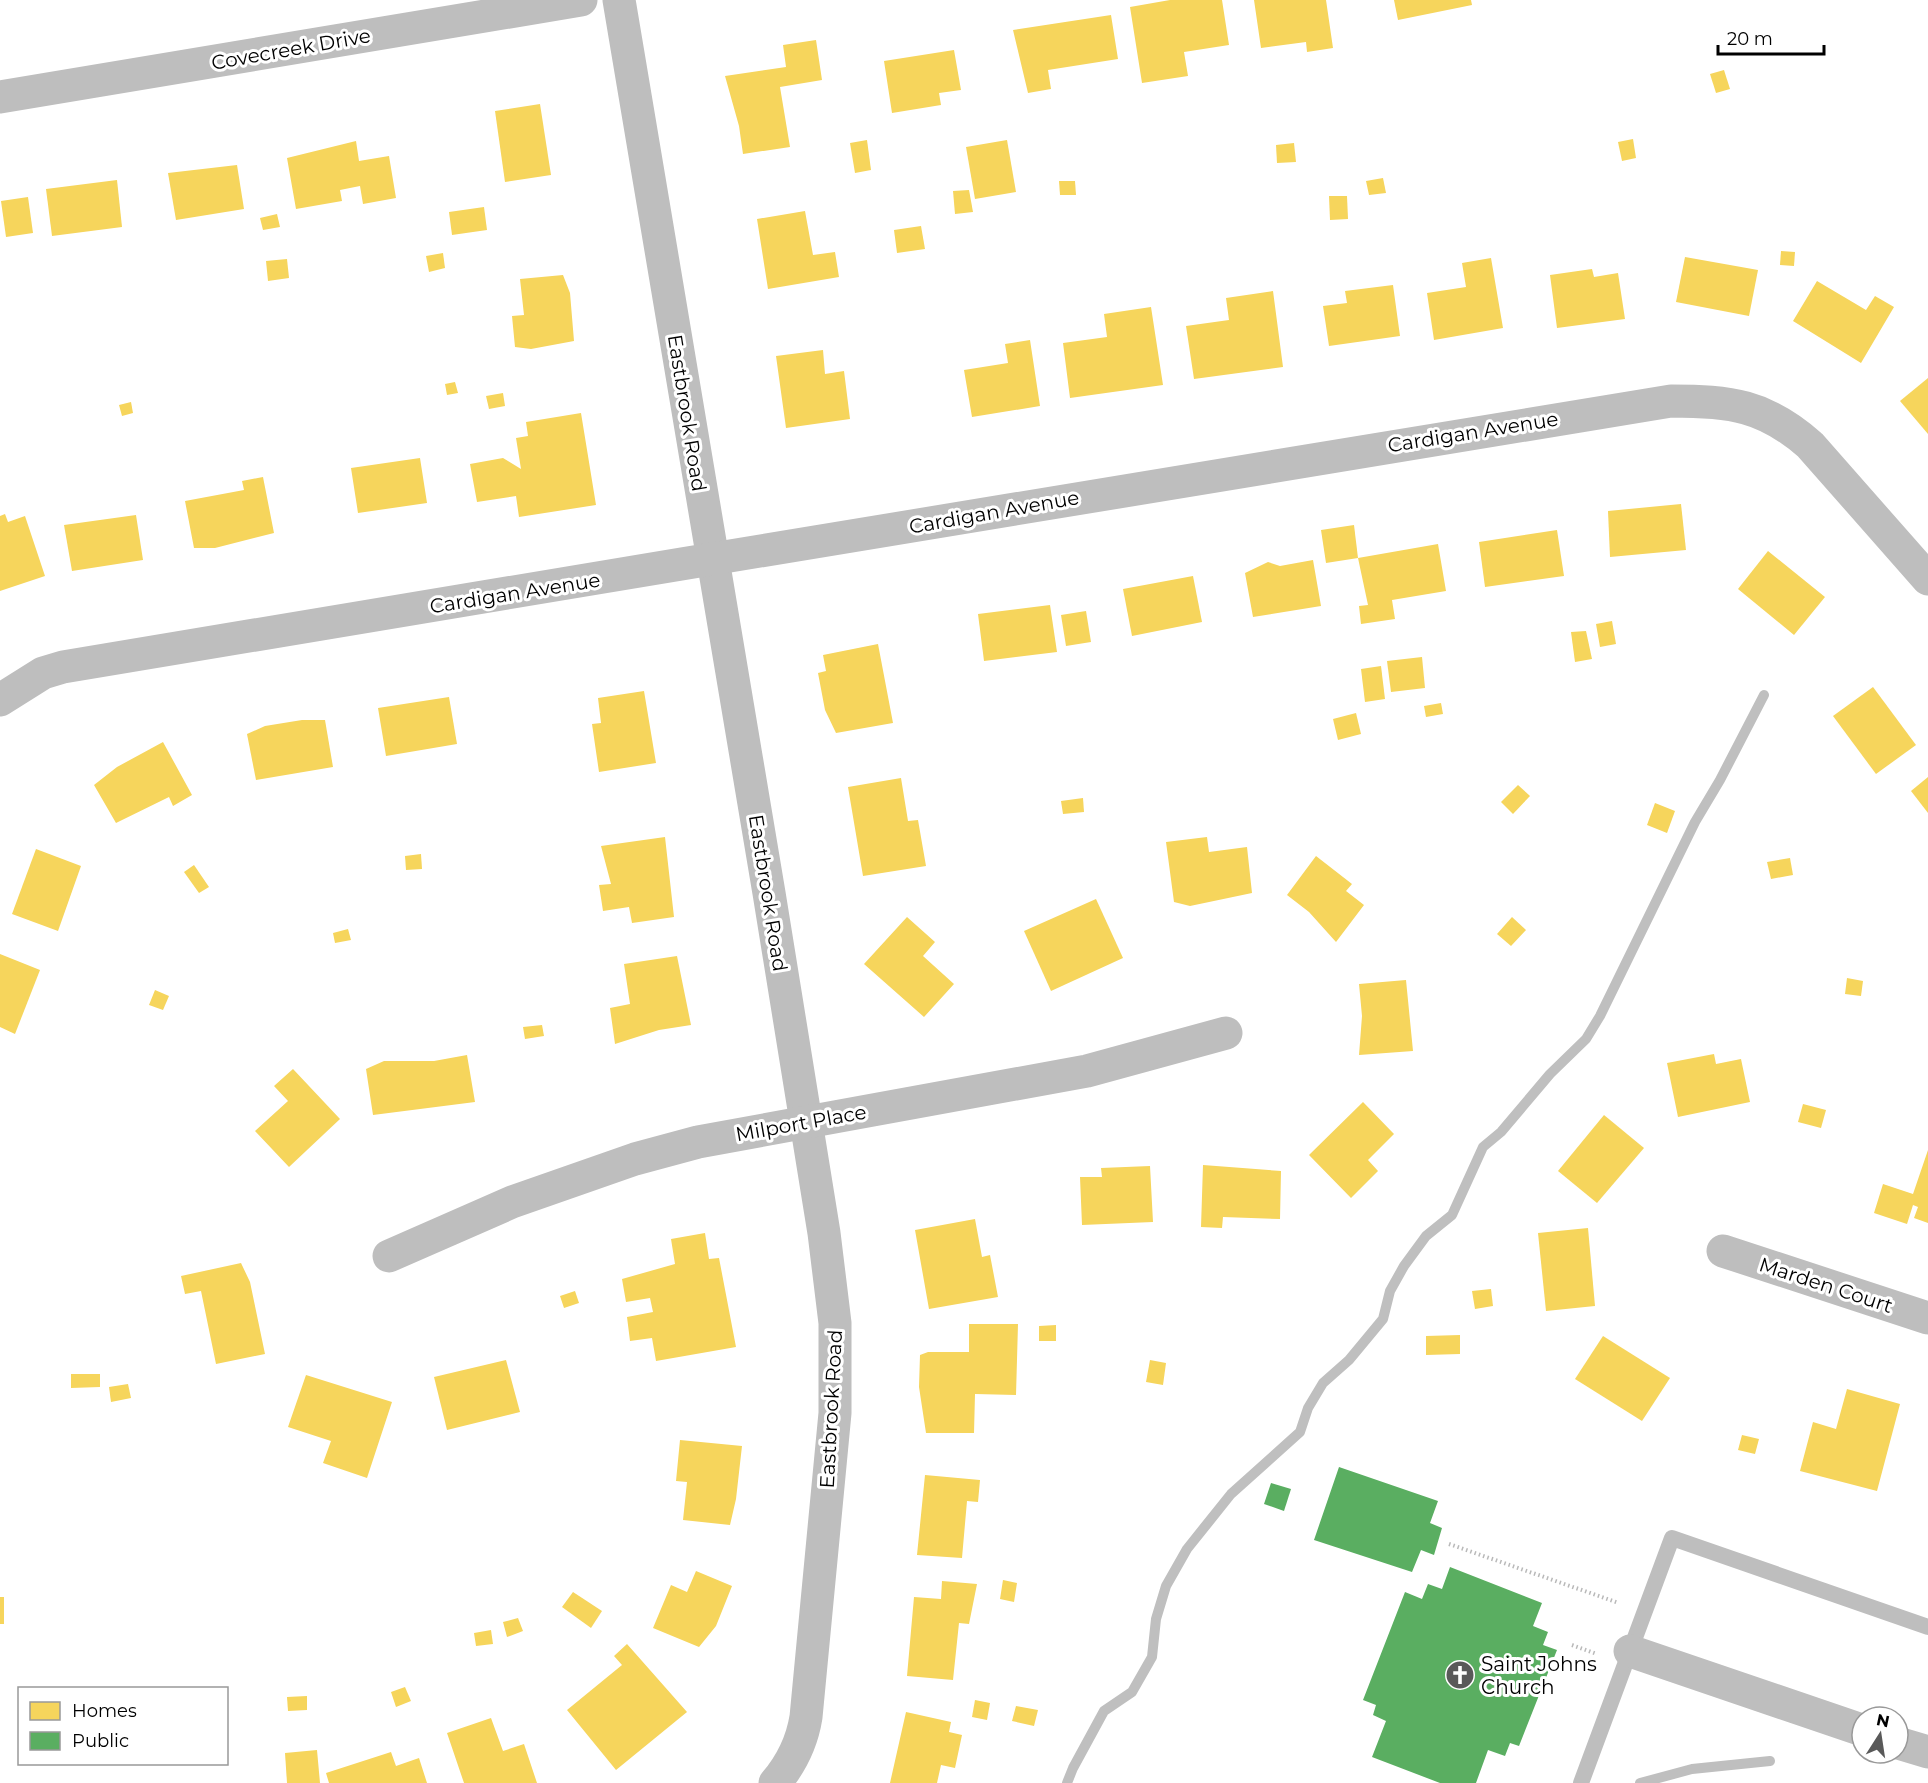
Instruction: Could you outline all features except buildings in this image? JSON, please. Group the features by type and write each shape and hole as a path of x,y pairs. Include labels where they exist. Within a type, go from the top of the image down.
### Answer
{"street":[{"name":"Covecreek Drive","path":"0,97 581,0"},
{"name":"Eastbrook Road","path":"619,0 824,1233 835,1323 835,1413 806,1717 803,1735 789,1767 775,1783"},
{"name":"Cardigan Avenue","path":"0,700 43,673 63,667 712,560 1227,471 1671,401 1739,404 1788,426 1810,445 1928,579"},
{"name":"Milport Place","path":"389,1257 512,1202 635,1159 698,1142 1087,1071 1226,1033"},
{"name":"Marden Court","path":"1723,1251 1928,1318"},
{"path":"1630,1651 1850,1726"},
{"path":"1910,1747 1928,1752"}],"lane":[{"path":"1581,1783 1672,1538 1928,1626"}],"path":[{"path":"1449,1544 1591,1594"}],"waterway":[{"path":"1067,1783 1104,1711 1132,1692 1152,1657 1156,1619 1166,1586 1187,1549 1231,1494 1300,1432 1308,1408 1323,1383 1349,1360 1383,1319 1390,1291 1404,1266 1426,1236 1452,1215 1483,1147 1501,1132 1550,1074 1586,1039 1600,1016 1695,822 1720,780 1764,695"},
{"path":"1640,1783 1692,1769 1770,1761"}],"place":[{"name":"Saint Johns Church","path":"1460,1675"}]}
